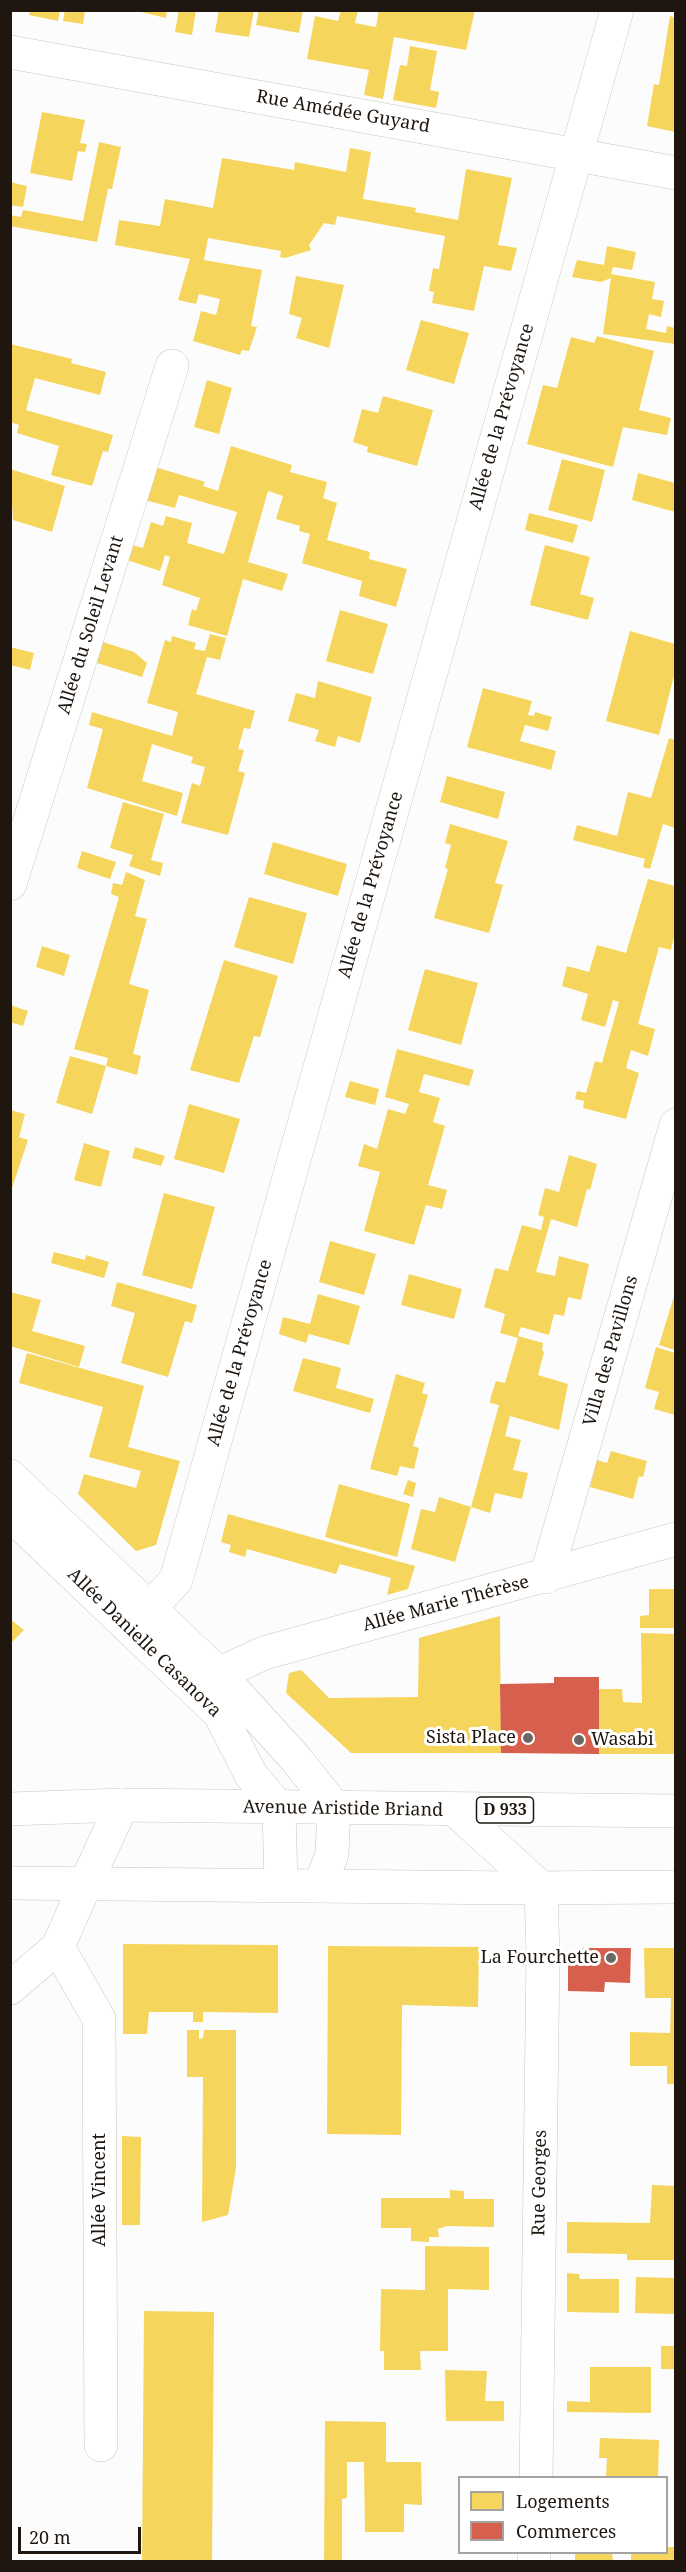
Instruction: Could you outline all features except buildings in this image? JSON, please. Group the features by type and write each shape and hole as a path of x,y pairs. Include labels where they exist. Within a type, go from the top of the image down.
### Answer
{"street":[{"name":"Allée de la Prévoyance","path":"151,1607 176,1580 617,10"},
{"name":"Rue Amédée Guyard","path":"10,52 675,173"},
{"name":"Allée du Soleil Levant","path":"10,884 172,366"},
{"name":"Villa des Pavillons","path":"546,1577 675,1125"},
{"name":"Allée Danielle Casanova","path":"10,1476 151,1607 219,1674 296,1759 334,1807"},
{"name":"Allée Danielle Casanova","path":"10,1514 220,1714 251,1775 279,1808"},
{"name":"Allée Marie Thérèse","path":"186,1681 219,1674 264,1653 546,1577 675,1539"},
{"name":"Avenue Aristide Briand","path":"10,1809 122,1805 675,1811"},
{"path":"10,1988 58,1947 122,1805"},
{"path":"320,1886 332,1854 334,1807"},
{"path":"279,1808 281,1886"},
{"path":"455,1810 541,1888"},
{"path":"10,1883 541,1888 675,1887"},
{"name":"Rue Georges","path":"536,2476 543,1955 541,1888"},
{"name":"Allée Vincent","path":"58,1947 99,2019 101,2445"}],"place":[{"name":"Sista Place","path":"528,1738"},
{"name":"Wasabi","path":"579,1740"},
{"name":"La Fourchette","path":"611,1958"}]}
